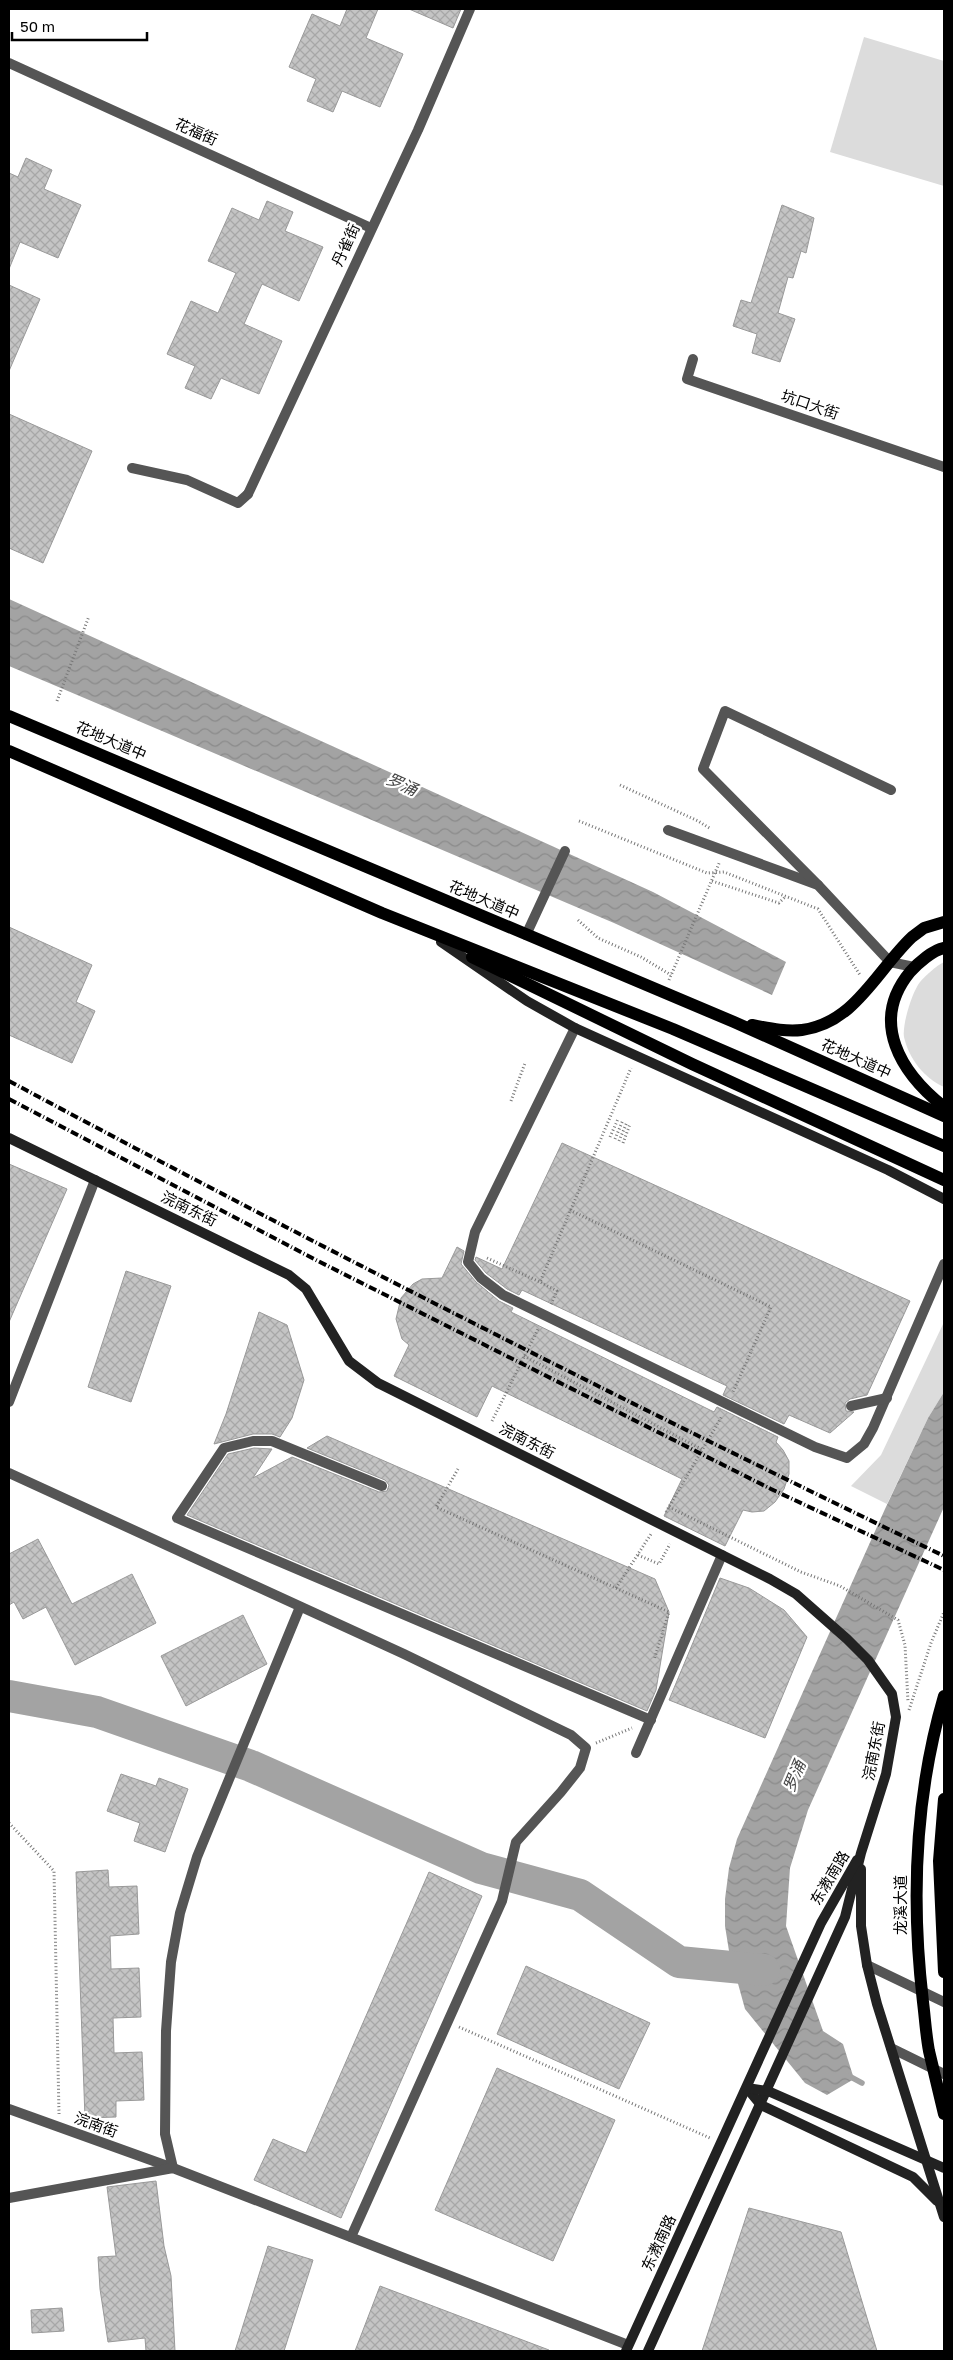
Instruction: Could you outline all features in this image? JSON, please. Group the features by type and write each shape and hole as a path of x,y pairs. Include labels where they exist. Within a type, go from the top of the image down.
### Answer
{"main road":[{"name":"花地大道中","path":"9,716 734,1022 944,1116"},
{"path":"9,751 382,913 673,1029 944,1146"},
{"path":"382,913 692,1064 944,1180"},
{"path":"734,1022 782,1030 802,1030 823,1025 849,1010 866,984 890,962 905,944 924,928 944,922"},
{"path":"944,948 938,949 914,967 904,980 897,994 892,1012 891,1029 896,1048 904,1066 915,1081 944,1107"},
{"name":"龙溪大道","path":"944,1696 923,1789 918,1839 917,1901 918,1957 929,2050 944,2114"},
{"path":"944,1799 939,1861 944,1972"}],"street":[{"name":"丹雀街","path":"132,468 187,480 238,503 248,494 418,130 470,9"},
{"name":"花福街","path":"9,63 371,228"},
{"name":"坑口大街","path":"693,359 687,379 944,467"},
{"path":"891,790 725,710 703,769 818,885 890,962 914,967"},
{"path":"668,830 818,885"},
{"path":"526,935 565,851"},
{"path":"441,942 527,1001 575,1028 888,1170 944,1199"},
{"path":"575,1028 475,1232 468,1262 481,1278 503,1295 815,1447 847,1458 864,1444 887,1398 944,1264"},
{"name":"浣南东街","path":"9,1138 289,1275 306,1289 349,1361 378,1383 722,1555 796,1594 819,1613 868,1660 892,1694 896,1717 886,1774 861,1853"},
{"path":"9,1402 95,1180"},
{"path":"850,1406 887,1398"},
{"path":"382,1486 272,1441 253,1441 224,1448 177,1518 651,1720"},
{"path":"9,1473 300,1606 571,1735 586,1748 580,1768 516,1842 502,1901 351,2237"},
{"path":"636,1753 722,1555"},
{"path":"9,2198 173,2168 166,2134 166,2031 171,1962 180,1913 197,1857 300,1606"},
{"path":"861,1853 861,1926 867,1965 944,2216"},
{"name":"东漖南路","path":"627,2348 809,1950 838,1890 861,1853"},
{"name":"东漖南路","path":"648,2351 845,1917 861,1853"},
{"path":"867,1965 944,2002"},
{"path":"891,2048 944,2074"},
{"path":"747,2088 768,2090 944,2168"},
{"path":"747,2088 761,2105 913,2177 928,2189 942,2205"},
{"name":"浣南街","path":"9,2109 173,2168 627,2348"}],"path":[{"path":"57,701 89,616"},
{"path":"579,822 707,873 724,872 818,909 866,984"},
{"path":"712,881 779,902 786,896"},
{"path":"578,920 598,938 641,957 671,976"},
{"path":"511,1101 525,1063"},
{"path":"610,1137 618,1119"},
{"path":"626,1122 619,1141 626,1122"},
{"path":"570,1210 771,1307 736,1383"},
{"path":"487,1258 540,1282"},
{"path":"492,1421 538,1329"},
{"path":"524,1356 702,1450"},
{"path":"664,1515 721,1418"},
{"path":"458,1469 436,1507 669,1612 654,1660"},
{"path":"669,1507 801,1572 840,1586 898,1620"},
{"path":"616,1588 653,1531"},
{"path":"638,1555 659,1564 677,1533"},
{"path":"908,1716 930,1643 944,1612"},
{"path":"586,1748 651,1720"},
{"path":"9,1823 54,1871 59,2128"},
{"path":"447,2022 721,2143"}],"shaded area":[{"path":"864,37 944,61 944,186 830,152"},
{"path":"944,962 944,1087 918,1067 906,1045 904,1032 908,1009 917,987 928,974"},
{"path":"944,1322 944,1392 928,1418 887,1504 851,1486 881,1455"}],"water":[{"path":"9,599 653,892 786,962 772,995 614,923 9,666"},
{"path":"944,1392 944,1507 808,1810 790,1868 786,1926 823,2031 843,2044 854,2079 827,2095 805,2083 745,2009 729,1951 725,1926 725,1899 729,1868 737,1839 885,1509 928,1418"}],"building":[{"path":"347,9 378,9 366,38 403,54 380,107 342,91 333,112 307,101 316,79 289,67 312,14 340,26"},
{"path":"409,9 461,9 453,28"},
{"path":"26,158 52,170 44,189 81,205 58,258 20,242 9,269 9,173 18,177"},
{"path":"267,201 293,212 285,231 323,247 299,301 262,284 244,324 282,341 259,394 221,378 211,399 185,388 195,366 167,354 191,301 218,313 236,273 208,261 232,208 259,220"},
{"path":"782,205 814,218 806,253 801,251 793,278 788,277 778,313 795,319 780,362 752,353 757,334 733,326 741,300 751,303"},
{"path":"9,285 40,299 9,371"},
{"path":"9,414 92,451 43,563 9,548"},
{"path":"9,927 92,965 76,1002 95,1011 72,1063 9,1035"},
{"path":"562,1143 910,1301 867,1395 850,1399 845,1403 846,1411 854,1412 830,1433 789,1415 784,1424 723,1395 727,1386 522,1290 519,1295 507,1289 486,1273 475,1260 476,1257 502,1269"},
{"path":"9,1164 67,1189 9,1322"},
{"path":"457,1247 464,1251 461,1264 476,1282 499,1301 513,1308 511,1312 714,1412 717,1407 778,1437 776,1442 789,1461 789,1474 784,1489 775,1502 764,1511 752,1512 743,1510 725,1546 664,1516 682,1479 492,1386 477,1417 394,1376 409,1345 402,1339 396,1319 401,1298 413,1284 422,1279 442,1278"},
{"path":"126,1271 171,1286 131,1402 88,1387"},
{"path":"259,1312 287,1325 304,1380 292,1418 280,1437 272,1434 253,1434 214,1444 226,1414"},
{"path":"327,1436 655,1579 669,1612 656,1690 647,1711 187,1515 228,1454 254,1448 272,1449 253,1478 292,1457 379,1492 387,1491 389,1485 385,1480 307,1448"},
{"path":"38,1539 72,1604 132,1574 156,1623 75,1665 46,1607 23,1619 14,1602 9,1605 9,1554"},
{"path":"720,1578 749,1588 784,1610 807,1637 765,1738 669,1700"},
{"path":"243,1615 267,1664 186,1706 161,1656"},
{"path":"121,1774 156,1786 159,1778 188,1789 165,1852 134,1841 140,1823 107,1811"},
{"path":"108,1870 109,1887 137,1886 139,1934 110,1936 111,1969 139,1968 141,2017 113,2018 114,2053 142,2052 144,2100 116,2101 116,2117 85,2118 76,1872"},
{"path":"429,1872 482,1896 341,2218 254,2180 273,2139 306,2153"},
{"path":"526,1966 650,2023 619,2089 497,2034"},
{"path":"497,2068 615,2120 553,2261 435,2210"},
{"path":"156,2181 164,2246 171,2276 175,2351 146,2351 145,2338 108,2342 100,2289 98,2257 116,2256 107,2187"},
{"path":"749,2208 841,2232 877,2351 702,2351"},
{"path":"268,2246 313,2260 284,2351 235,2351"},
{"path":"380,2286 549,2350 549,2351 355,2351"},
{"path":"62,2308 64,2331 32,2333 31,2310"}],"waterway":[{"path":"9,1696 97,1712 251,1766 481,1868 580,1895 679,1962 764,1970"},
{"name":"罗涌","path":"849,2076 862,2083"}],"railway":[{"path":"9,1081 474,1323 708,1441 944,1556"},
{"path":"9,1099 316,1260 771,1489 944,1570"}]}
